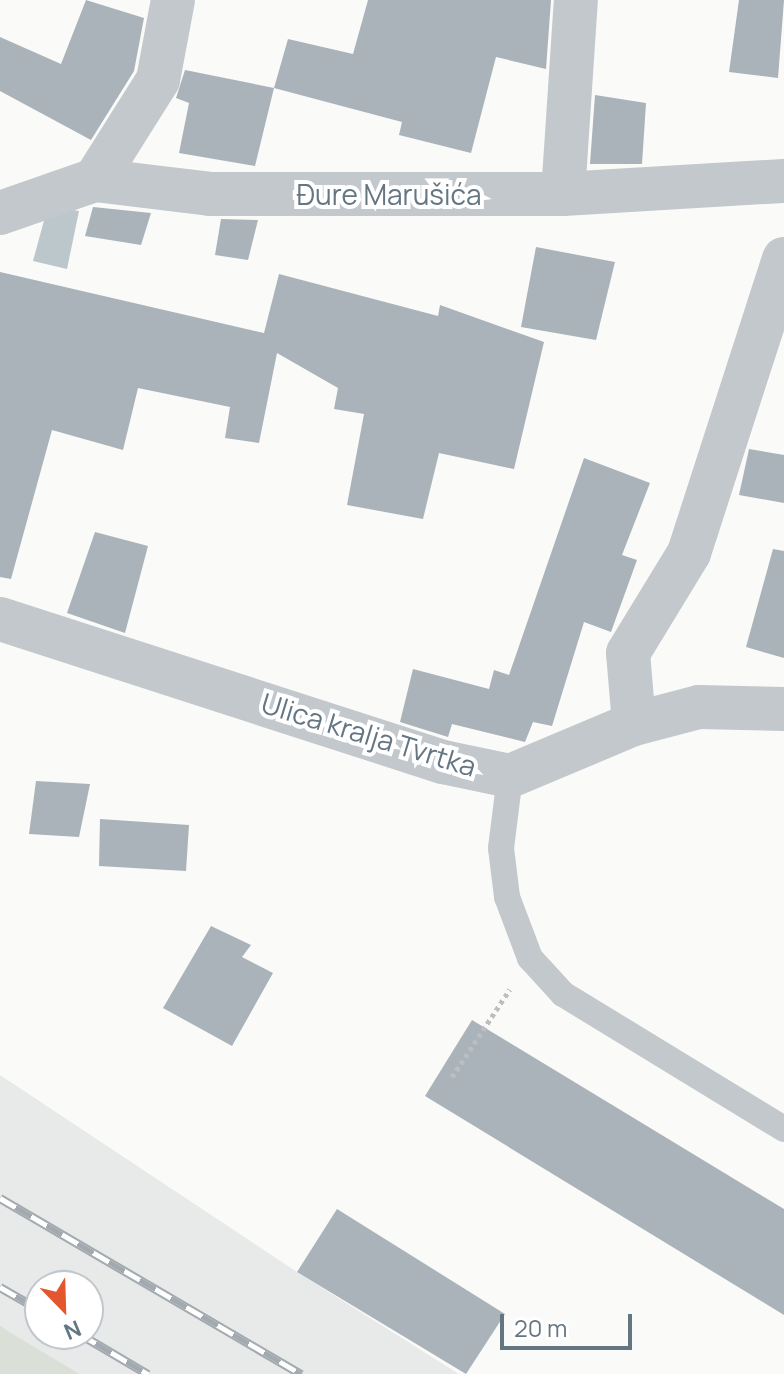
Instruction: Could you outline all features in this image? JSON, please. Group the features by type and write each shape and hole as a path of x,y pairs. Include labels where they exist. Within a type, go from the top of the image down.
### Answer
{"street":[{"path":"95,180 158,80 173,0"},
{"path":"563,194 576,0"},
{"name":"Đure Marušića","path":"0,213 95,180 210,194 563,194 784,181"},
{"path":"634,724 628,653 689,553 784,259"},
{"name":"Ulica kralja Tvrtka","path":"0,619 443,762 510,776 634,724 699,707 784,709"}],"lane":[{"path":"510,776 501,848 507,897 530,958 563,994 784,1129"}],"path":[{"path":"452,1077 530,958"}],"shaded area":[{"path":"48,206 79,211 67,269 33,261"},
{"path":"0,1075 297,1272 459,1374 80,1374 40,1350 104,1350 104,1270 24,1270 24,1341 0,1325"},
{"path":"0,1325 24,1341 24,1350 40,1350 80,1374 0,1374"}],"building":[{"path":"86,0 144,18 134,71 91,140 0,91 0,37 61,64"},
{"path":"368,0 551,0 546,69 496,57 471,153 399,135 402,122 274,88 288,39 353,54"},
{"path":"739,0 784,0 778,78 729,72"},
{"path":"185,70 274,88 255,166 179,153 189,103 176,98"},
{"path":"595,95 646,103 642,164 590,164"},
{"path":"93,207 151,213 141,245 85,236"},
{"path":"221,219 258,220 248,260 215,255"},
{"path":"536,247 615,262 596,340 521,327"},
{"path":"0,272 264,333 279,274 438,316 440,305 544,342 514,469 439,453 423,519 347,505 364,414 334,409 338,388 277,353 259,443 225,438 230,407 138,388 123,450 52,430 11,579 0,577"},
{"path":"749,449 784,455 784,503 739,495"},
{"path":"584,458 650,483 622,555 637,560 611,632 584,622 552,726 533,722 525,742 452,724 448,737 400,722 413,669 489,689 494,670 509,675"},
{"path":"95,532 148,546 125,633 67,613"},
{"path":"773,549 784,551 784,658 746,647"},
{"path":"36,781 90,784 79,837 29,834"},
{"path":"100,819 189,825 186,871 99,866"},
{"path":"211,926 251,945 242,957 273,973 232,1046 163,1008"},
{"path":"472,1020 784,1209 784,1315 425,1096"},
{"path":"337,1209 505,1314 466,1374 297,1272"}],"railway":[{"path":"0,1198 301,1374"},
{"path":"0,1287 24,1301"},
{"path":"104,1348 148,1374"}]}
